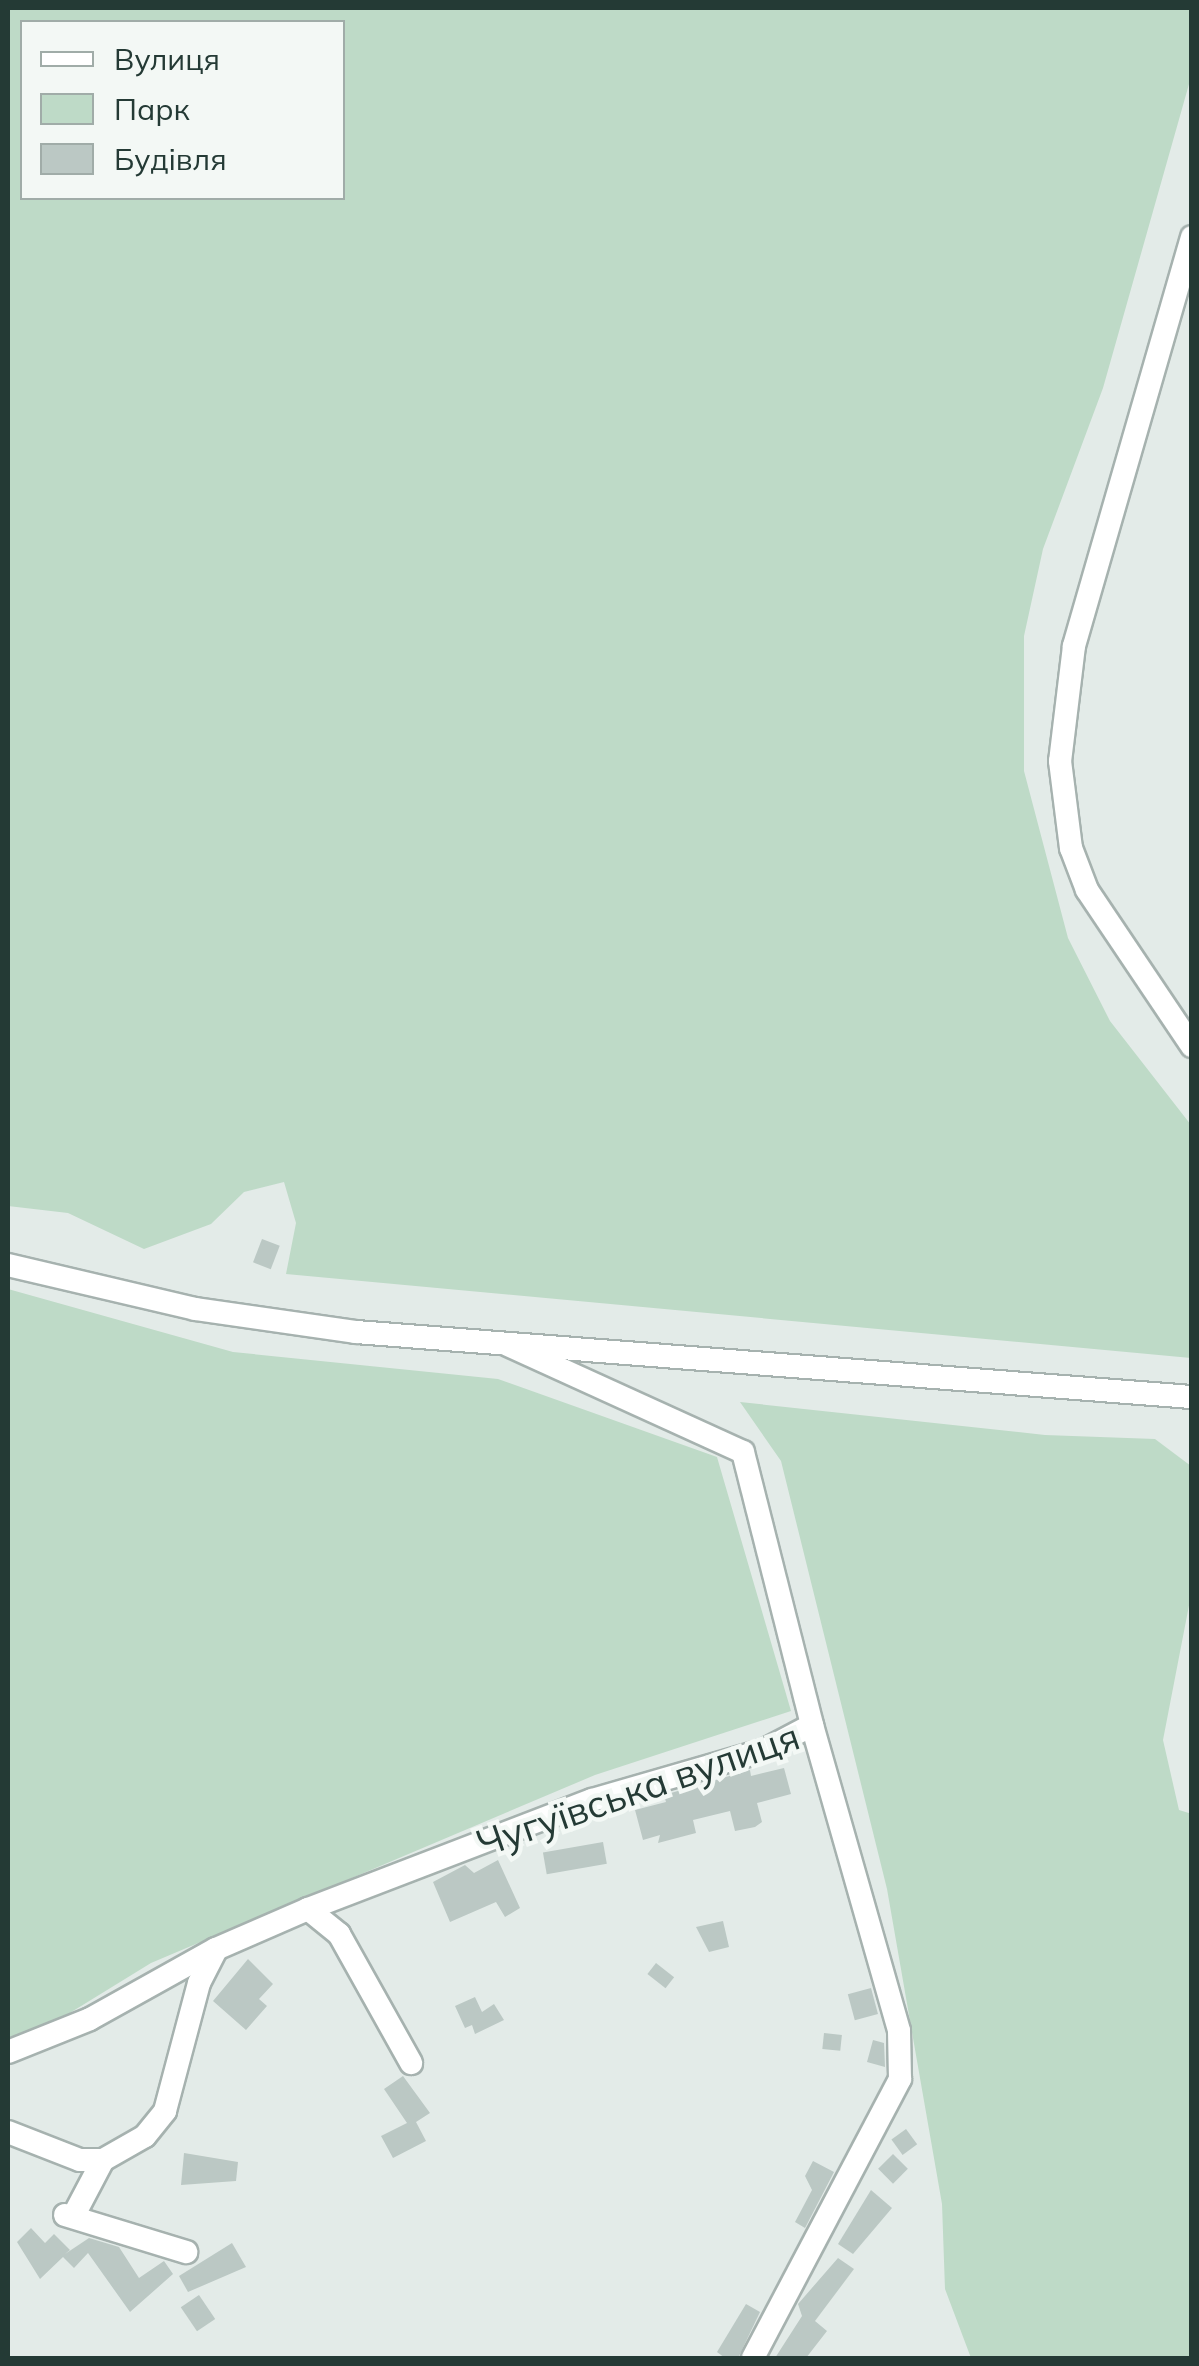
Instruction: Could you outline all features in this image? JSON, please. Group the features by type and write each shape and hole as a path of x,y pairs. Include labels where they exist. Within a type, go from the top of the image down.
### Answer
{"street":[{"path":"1192,237 1074,646 1060,761 1068,835 1086,890 1192,1046"},
{"path":"8,1265 195,1309 508,1345 1192,1397"},
{"path":"508,1345 744,1452 812,1726"},
{"name":"Чугуївська вулиця","path":"8,2052 90,2019 216,1948 308,1910 592,1800 765,1750 812,1726 876,1934 903,2054 900,2079 752,2358"},
{"path":"308,1910 339,1934 411,2063"},
{"path":"8,2132 80,2160 102,2160 145,2136 165,2111 199,1983 216,1948"},
{"path":"102,2160 70,2214 186,2252"}],"green space":[{"path":"8,8 1191,8 1191,77 1103,388 1043,549 1024,636 1024,771 1068,938 1110,1021 1191,1125 1191,1358 286,1274 296,1223 284,1182 244,1192 211,1224 144,1249 68,1213 8,1206"},
{"path":"8,1289 233,1352 498,1379 717,1457 791,1711 595,1775 151,1963 60,2019 8,2040"},
{"path":"740,1402 1045,1435 1155,1439 1191,1466 1191,1595 1163,1740 1179,1810 1192,1814 1191,2358 971,2358 945,2289 942,2204 887,1889 781,1461"}],"building":[{"path":"262,1239 280,1246 271,1269 253,1262"},
{"path":"784,1768 791,1794 757,1803 762,1822 755,1827 735,1831 730,1811 693,1820 696,1833 658,1843 660,1835 643,1840 635,1810 666,1802 664,1795 750,1770 751,1776"},
{"path":"603,1842 607,1864 547,1874 543,1853"},
{"path":"498,1860 520,1908 505,1917 496,1902 450,1922 433,1882 465,1865 474,1873"},
{"path":"723,1921 729,1947 709,1952 696,1927"},
{"path":"248,1959 273,1984 259,1999 267,2006 246,2030 213,2001"},
{"path":"656,1963 674,1977 666,1988 647,1974"},
{"path":"871,1988 878,2014 855,2020 848,1994"},
{"path":"475,1997 482,2012 494,2004 504,2020 475,2034 472,2025 465,2028 455,2006"},
{"path":"824,2033 842,2035 840,2051 822,2049"},
{"path":"873,2040 884,2043 885,2067 867,2062"},
{"path":"403,2076 430,2113 416,2122 426,2141 393,2158 381,2136 407,2123 384,2089"},
{"path":"906,2129 917,2144 903,2155 891,2140"},
{"path":"184,2153 238,2162 236,2181 181,2185"},
{"path":"893,2154 908,2169 893,2184 878,2169"},
{"path":"813,2161 834,2172 805,2228 795,2222 812,2190 805,2176"},
{"path":"871,2190 892,2208 853,2254 838,2244"},
{"path":"31,2228 45,2243 54,2234 70,2250 65,2254 89,2238 119,2247 139,2278 164,2261 173,2274 130,2312 88,2253 74,2268 63,2257 40,2279 17,2242"},
{"path":"232,2243 246,2267 188,2292 179,2276"},
{"path":"838,2258 854,2269 815,2321 827,2331 806,2358 775,2358 802,2316 798,2304"},
{"path":"199,2295 215,2319 197,2331 181,2307"},
{"path":"746,2304 760,2312 738,2358 725,2358 717,2352"}]}
